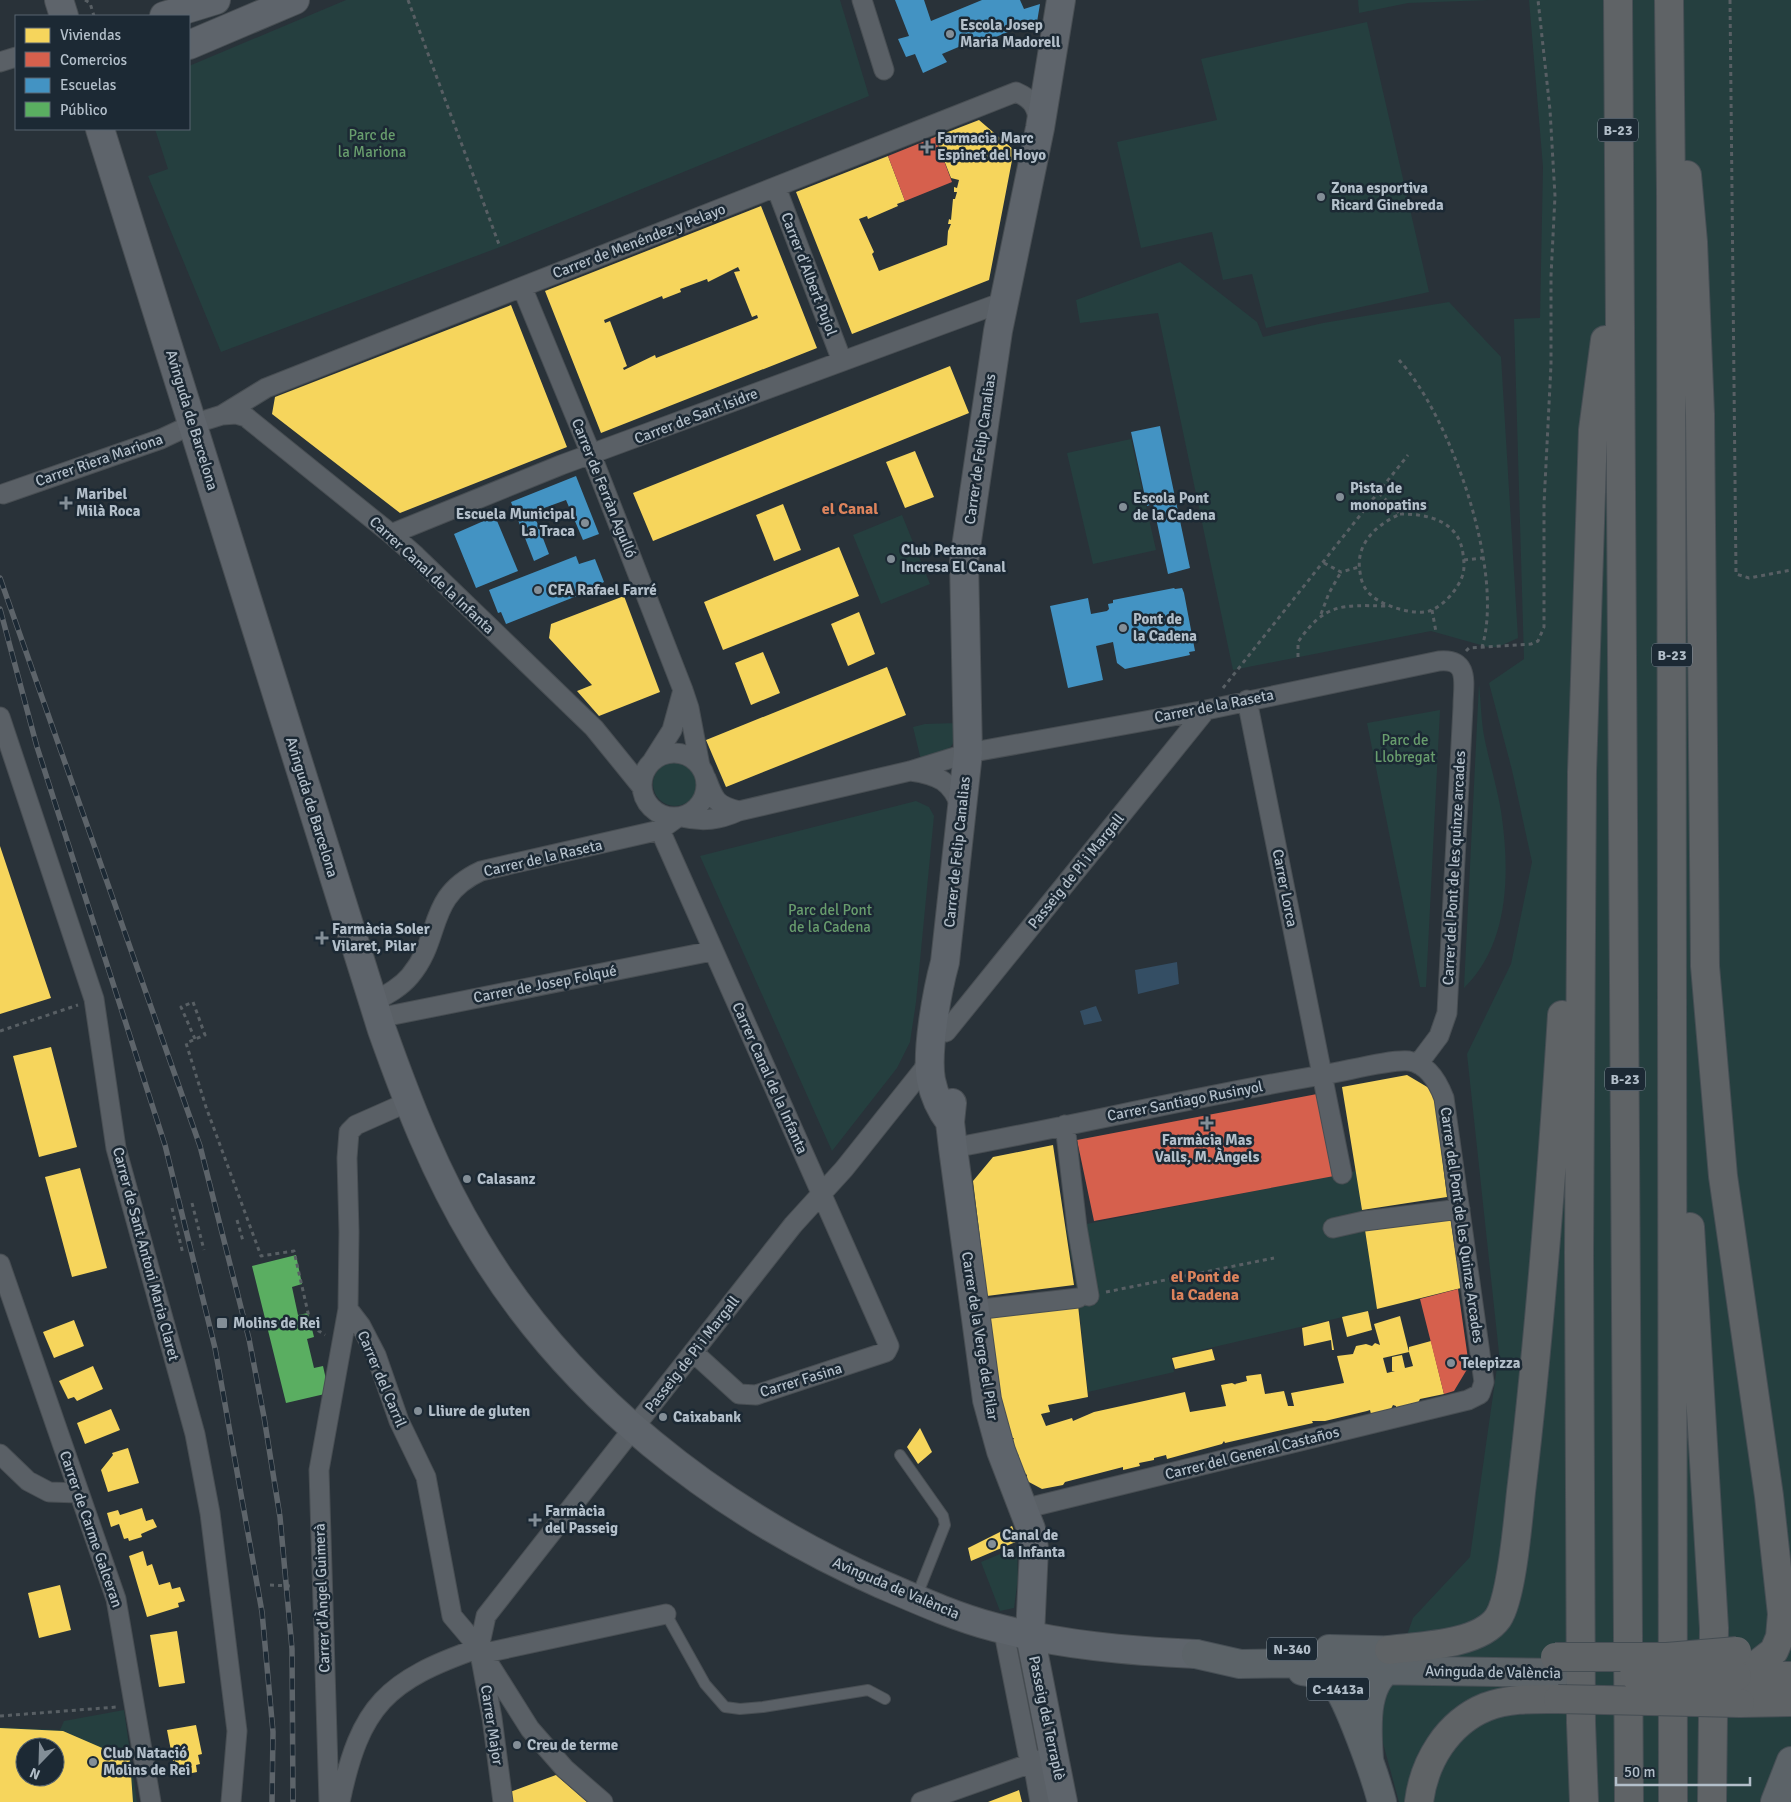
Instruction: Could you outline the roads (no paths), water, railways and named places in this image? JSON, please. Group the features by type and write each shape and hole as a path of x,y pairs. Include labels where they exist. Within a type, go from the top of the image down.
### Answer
{"highway":[{"name":"B-23","path":"1618,0 1618,260 1629,1802"},
{"name":"B-23","path":"1669,0 1672,211 1673,1802"},
{"path":"1669,60 1685,150 1693,242 1700,414 1705,966 1723,1176 1769,1496 1782,1614 1780,1636 1782,1651 1756,1665 1737,1665"},
{"path":"1584,1802 1582,1769 1579,1013 1582,772 1593,430 1618,260"},
{"path":"1388,1660 1470,1638 1484,1632 1498,1619 1507,1595 1540,1326 1554,1157 1568,893 1582,772"},
{"path":"1673,1119 1688,1186 1712,1586 1712,1802"},
{"path":"1769,1496 1780,1538 1791,1564"},
{"name":"Avinguda de València","path":"1557,1676 1667,1657 1737,1665 1791,1676"},
{"name":"Avinguda de València","path":"1557,1676 1698,1677 1737,1665"},
{"path":"1419,1802 1428,1764 1440,1745 1467,1717 1487,1706 1522,1699 1557,1676 1740,1703 1791,1702"},
{"path":"1577,1802 1582,1769"}],"main road":[{"name":"Avinguda de València","path":"1196,1654 1237,1648 1557,1676"},
{"name":"Avinguda de València","path":"1196,1654 1240,1664 1269,1665 1388,1660 1461,1652 1512,1657 1557,1676"},
{"name":"C-1413a","path":"1369,1759 1367,1720 1369,1702 1388,1660"},
{"name":"C-1413a","path":"1269,1665 1309,1671 1324,1675 1332,1681 1340,1692 1369,1759 1382,1802"},
{"path":"1774,1802 1791,1761"}],"street":[{"path":"59,0 64,15"},
{"path":"175,10 216,0"},
{"path":"190,46 295,0"},
{"path":"862,0 884,70"},
{"name":"Carrer de Felip Canalias","path":"928,1064 938,988 945,962 968,753 964,561 1003,302 1040,128 1061,0"},
{"path":"0,62 15,57"},
{"name":"Carrer de Menéndez y Pelayo","path":"222,414 266,388 1016,92 1030,98 1036,106 1040,128"},
{"name":"Avinguda de Barcelona","path":"100,130 194,424 375,1010 408,1102 437,1171 501,1279 567,1362 633,1428"},
{"name":"Carrer d'Albert Pujol","path":"776,187 842,361"},
{"name":"Carrer de Ferràn Agulló","path":"522,287 591,454 683,690 689,708 703,771"},
{"name":"Carrer de Sant Isidre","path":"391,534 591,454 1003,302"},
{"name":"Carrer Canal de la Infanta","path":"194,424 222,414 240,414 255,422 391,534 594,728 642,787"},
{"name":"Carrer Riera Mariona","path":"1,492 161,439 194,424"},
{"name":"Carrer de la Raseta","path":"968,753 1206,710 1439,661 1453,661 1458,664"},
{"name":"Carrer del Pont de les quinze arcades","path":"1418,1064 1440,1036 1447,1013 1463,707 1463,674 1458,664"},
{"path":"683,690 672,730 647,768 642,787 644,797 656,812 696,820 714,820 739,811 910,771 954,769 968,753"},
{"name":"Carrer Lorca","path":"1247,700 1342,1174"},
{"name":"Passeig de Pi i Margall","path":"946,1032 1206,710"},
{"name":"Carrer de Sant Antoni Maria Claret","path":"0,717 94,999 116,1148 195,1434 210,1513 237,1731 231,1802"},
{"path":"654,760 673,753 688,756 703,771 714,800 727,808 739,811"},
{"path":"660,830 693,811 701,803 705,789 703,771"},
{"path":"910,771 926,773 947,783 954,790 962,809"},
{"name":"Carrer Canal de la Infanta","path":"660,830 888,1346"},
{"name":"Carrer de la Raseta","path":"375,1010 412,975 442,905 453,889 464,879 481,871 660,830"},
{"name":"Carrer de Josep Folqué","path":"375,1010 712,951"},
{"name":"Carrer de Felip Canalias","path":"945,962 948,992 946,1032"},
{"name":"Carrer de la Verge del Pilar","path":"946,1032 951,1123 987,1400 994,1429 1031,1529 1034,1548 1018,1636"},
{"name":"Carrer Santiago Rusinyol","path":"951,1123 1065,1125 1400,1061 1418,1064"},
{"name":"Passeig de Pi i Margall","path":"480,1648 486,1616 793,1225 822,1194 928,1064"},
{"name":"Carrer de la Verge del Pilar","path":"928,1064 939,1071 951,1123"},
{"name":"Carrer del Pont de les Quinze Arcades","path":"1418,1064 1435,1079 1444,1098 1484,1382 1480,1394"},
{"path":"348,1309 350,1232 347,1158 349,1132 356,1125 408,1102"},
{"path":"974,1310 1083,1297 1065,1125"},
{"path":"1333,1228 1364,1221 1460,1209"},
{"name":"Carrer de Carme Galceran","path":"0,1264 116,1599 152,1802"},
{"name":"Carrer d'Àngel Guimerà","path":"329,1802 319,1470 348,1309"},
{"name":"Carrer del Carril","path":"348,1309 361,1326 376,1355 399,1421 426,1477 452,1616 480,1648 530,1729 565,1769 603,1802"},
{"name":"Carrer Fasina","path":"692,1352 740,1394 756,1395 886,1352 888,1346"},
{"name":"Carrer del General Castaños","path":"1023,1509 1468,1400 1480,1394"},
{"name":"Avinguda de València","path":"633,1428 678,1465 772,1529 841,1566 915,1599 1018,1636 1126,1650 1196,1654"},
{"path":"0,1454 28,1481 49,1492 78,1493"},
{"path":"340,1802 351,1754 362,1728 391,1690 419,1672 480,1648 490,1652 666,1614"},
{"name":"Passeig del Terraplè","path":"1018,1636 1039,1759 1040,1802"},
{"name":"Carrer Major","path":"480,1648 492,1718 503,1802"},
{"path":"921,1802 1039,1759"},
{"name":"Passeig del Terraplè","path":"1039,1759 1063,1802"}],"lane":[{"path":"900,1455 943,1516 945,1525 915,1599"},
{"path":"666,1614 705,1684 725,1707 740,1709 763,1707 868,1690 885,1699"}],"water":[{"path":"1177,962 1179,984 1138,994 1135,970"},
{"path":"1096,1006 1102,1021 1084,1025 1080,1011"}],"railway":[{"path":"0,578 200,1146 249,1339 280,1517 292,1649 293,1802"},
{"path":"0,609 37,747 165,1145 215,1348 262,1612 273,1732 272,1802"}],"place":[{"name":"Escola Josep Maria Madorell","path":"950,34"},
{"name":"Farmacia Marc Espinet del Hoyo","path":"927,147"},
{"name":"Zona esportiva Ricard Ginebreda","path":"1321,197"},
{"name":"Pista de monopatins","path":"1340,497"},
{"name":"Maribel Milà Roca","path":"66,503"},
{"name":"Escola Pont de la Cadena","path":"1123,507"},
{"name":"Escuela Municipal La Traca","path":"585,523"},
{"name":"Club Petanca Incresa El Canal","path":"891,559"},
{"name":"CFA Rafael Farré","path":"538,590"},
{"name":"Pont de la Cadena","path":"1123,628"},
{"name":"Farmàcia Soler Vilaret, Pilar","path":"322,938"},
{"name":"Farmàcia Mas Valls, M. Àngels","path":"1207,1123"},
{"name":"Calasanz","path":"467,1179"},
{"name":"Molins de Rei","path":"222,1323"},
{"name":"Telepizza","path":"1451,1363"},
{"name":"Lliure de gluten","path":"418,1411"},
{"name":"Caixabank","path":"663,1417"},
{"name":"Farmàcia del Passeig","path":"535,1520"},
{"name":"Canal de la Infanta","path":"992,1544"},
{"name":"Creu de terme","path":"517,1745"},
{"name":"Club Natació Molins de Rei","path":"93,1762"}],"district":[{"name":"el Canal","path":"850,509"},
{"name":"el Pont de la Cadena","path":"1205,1286"}],"park label":[{"name":"Parc de la Mariona","path":"372,144"},
{"name":"Parc de Llobregat","path":"1405,748"},
{"name":"Parc del Pont de la Cadena","path":"830,918"}]}
